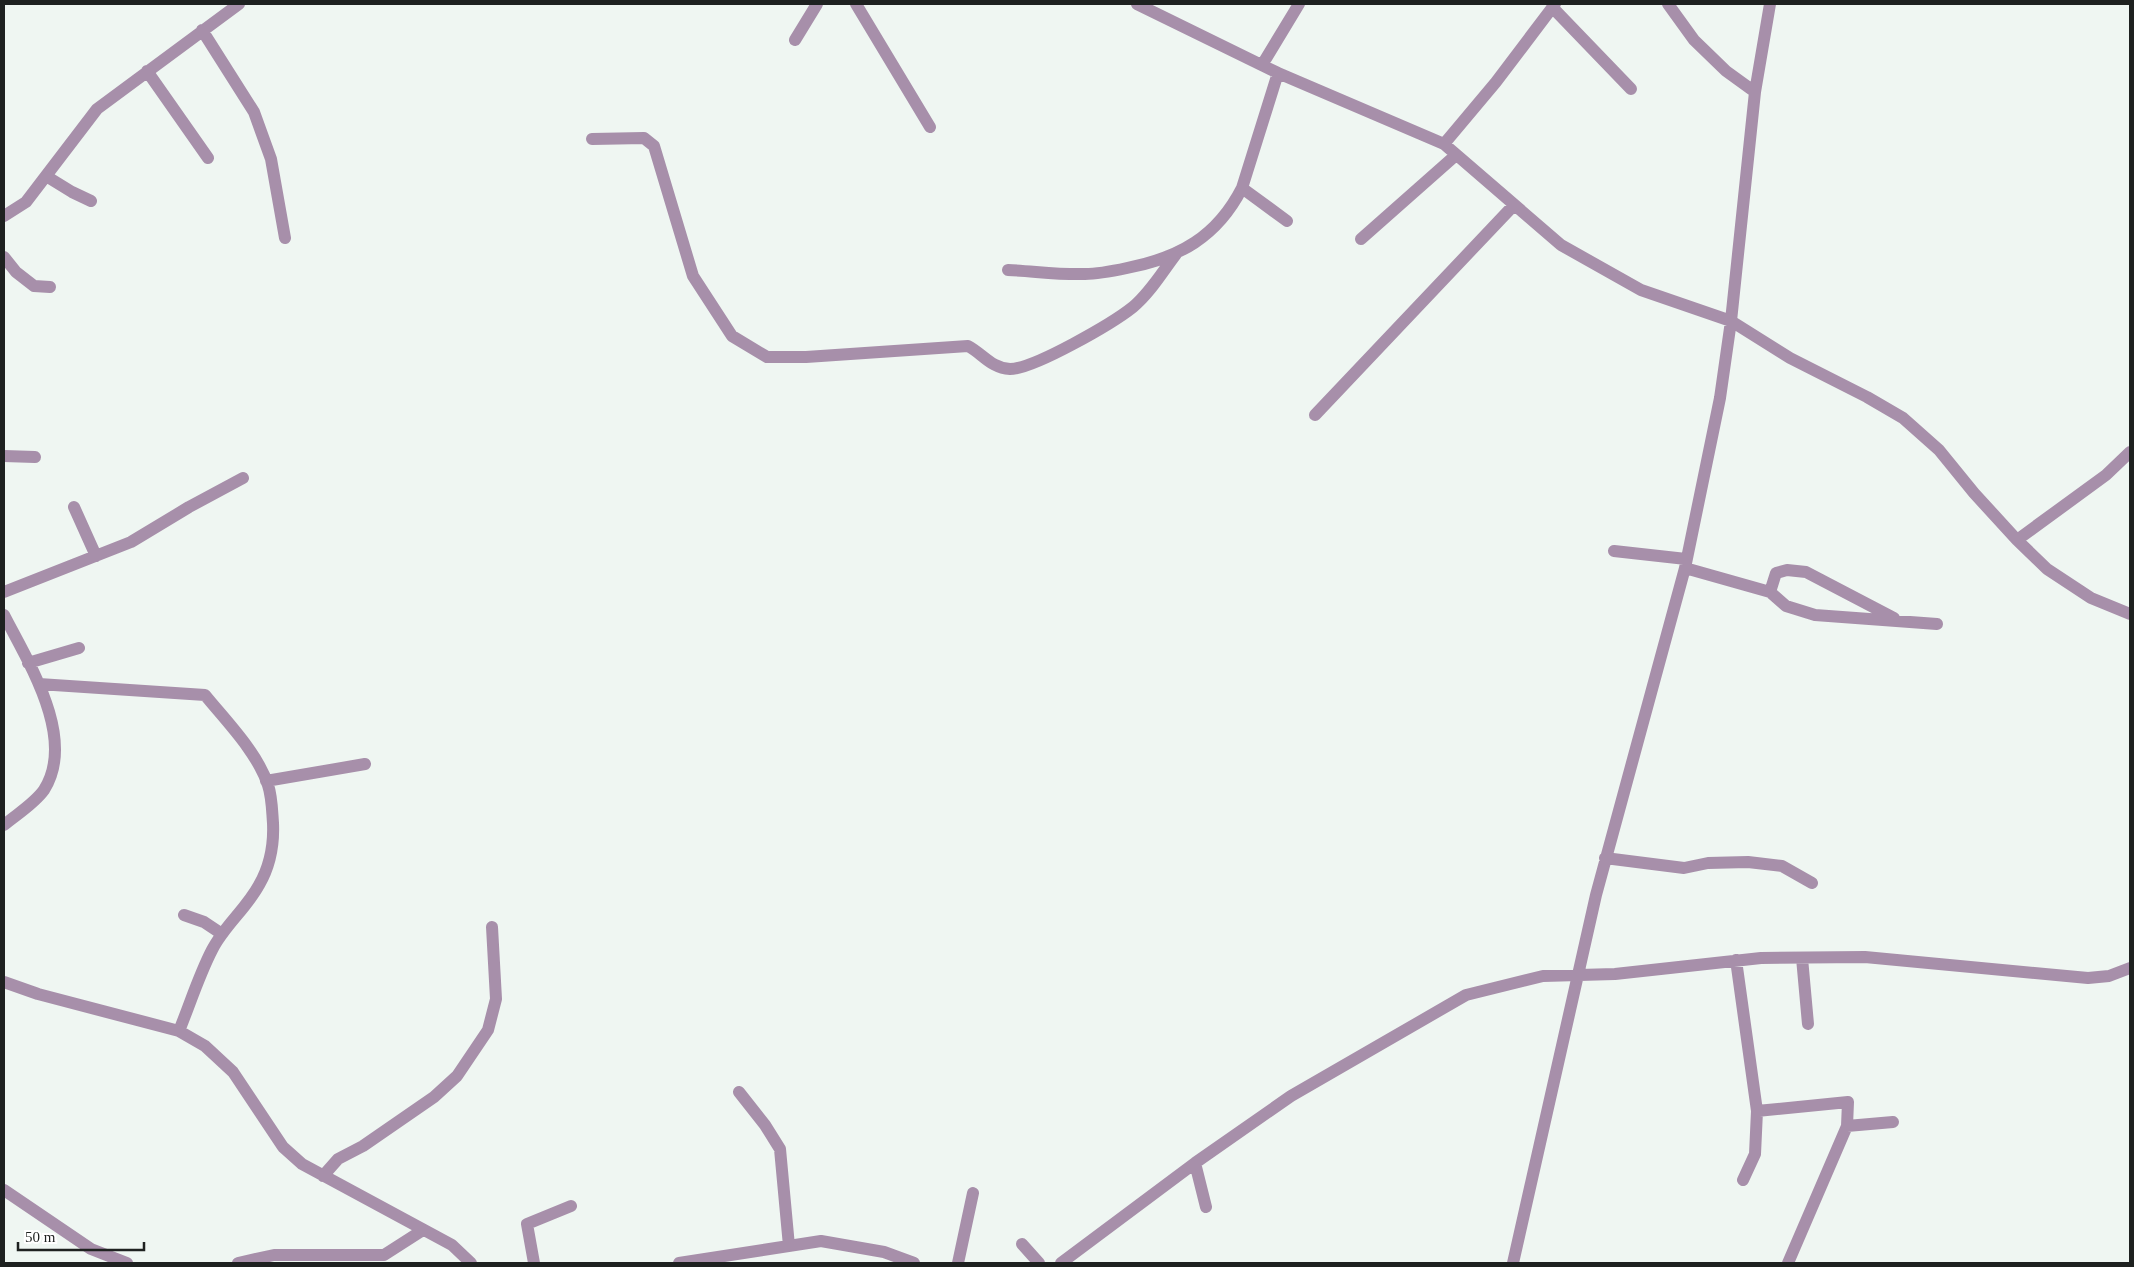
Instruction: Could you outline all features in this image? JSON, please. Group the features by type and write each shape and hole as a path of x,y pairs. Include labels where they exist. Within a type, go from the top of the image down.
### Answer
{"street":[{"path":"4,215 26,202 97,109 239,4"},
{"path":"795,40 817,4"},
{"path":"856,4 930,127"},
{"path":"1137,4 1159,8 1278,73 1444,144 1561,245 1641,290 1731,321 1790,358 1903,418 1939,450 1974,493 2017,540 2047,569 2091,598 2130,614"},
{"path":"1262,65 1299,4"},
{"path":"1668,4 1694,40 1726,71 1755,92"},
{"path":"1513,1263 1605,858 1685,564 1720,398 1731,321 1755,92 1770,4"},
{"path":"1444,144 1496,82 1554,6 1632,89"},
{"path":"202,30 254,112 271,159 285,238"},
{"path":"147,71 208,158"},
{"path":"1008,270 1085,274 1145,264 1176,254 1197,242 1234,204 1242,188 1278,73"},
{"path":"592,139 644,138 654,146 693,276 732,336 767,357 806,357 968,346 980,352 989,363 1011,369 1040,361 1104,327 1134,306 1155,283 1176,254"},
{"path":"1361,239 1456,155"},
{"path":"46,176 72,192 91,200"},
{"path":"1242,188 1287,222"},
{"path":"1316,414 1514,205"},
{"path":"4,257 16,272 34,286 50,287"},
{"path":"2017,540 2106,475 2130,452"},
{"path":"4,456 35,457"},
{"path":"4,592 131,542 189,507 243,478"},
{"path":"74,507 96,556"},
{"path":"1614,551 1685,564 1770,592 1786,606 1815,615 1937,624"},
{"path":"1770,592 1776,573 1787,570 1806,572 1897,620"},
{"path":"4,615 39,684 54,735 55,753 54,766 43,790 36,799 4,825"},
{"path":"28,663 79,648"},
{"path":"39,684 205,695 250,753 266,780 272,812 273,835 270,859 259,886 211,951 179,1031"},
{"path":"266,780 365,764"},
{"path":"1605,858 1684,868 1708,863 1782,866 1812,883"},
{"path":"184,915 204,922 222,934"},
{"path":"323,1176 338,1159 363,1146 434,1096 457,1076 488,1030 496,999 492,927"},
{"path":"1061,1263 1195,1162 1290,1096 1466,995 1543,976 1615,974 1736,960 1865,957 2088,978 2109,976 2130,968"},
{"path":"1802,958 1808,1024"},
{"path":"1736,960 1757,1111 1755,1154 1743,1180"},
{"path":"4,982 38,994 179,1031 205,1046 233,1072 283,1147 302,1164 452,1245 471,1263"},
{"path":"739,1092 765,1125 780,1149 789,1246"},
{"path":"1757,1111 1848,1102 1847,1126 1788,1263"},
{"path":"1847,1126 1893,1122"},
{"path":"1195,1162 1206,1207"},
{"path":"4,1190 90,1249 127,1263"},
{"path":"958,1263 972,1194"},
{"path":"534,1263 527,1224 571,1206"},
{"path":"238,1263 274,1255 384,1255 424,1230"},
{"path":"679,1263 821,1241 884,1252 914,1263"},
{"path":"1022,1244 1039,1263"}]}
